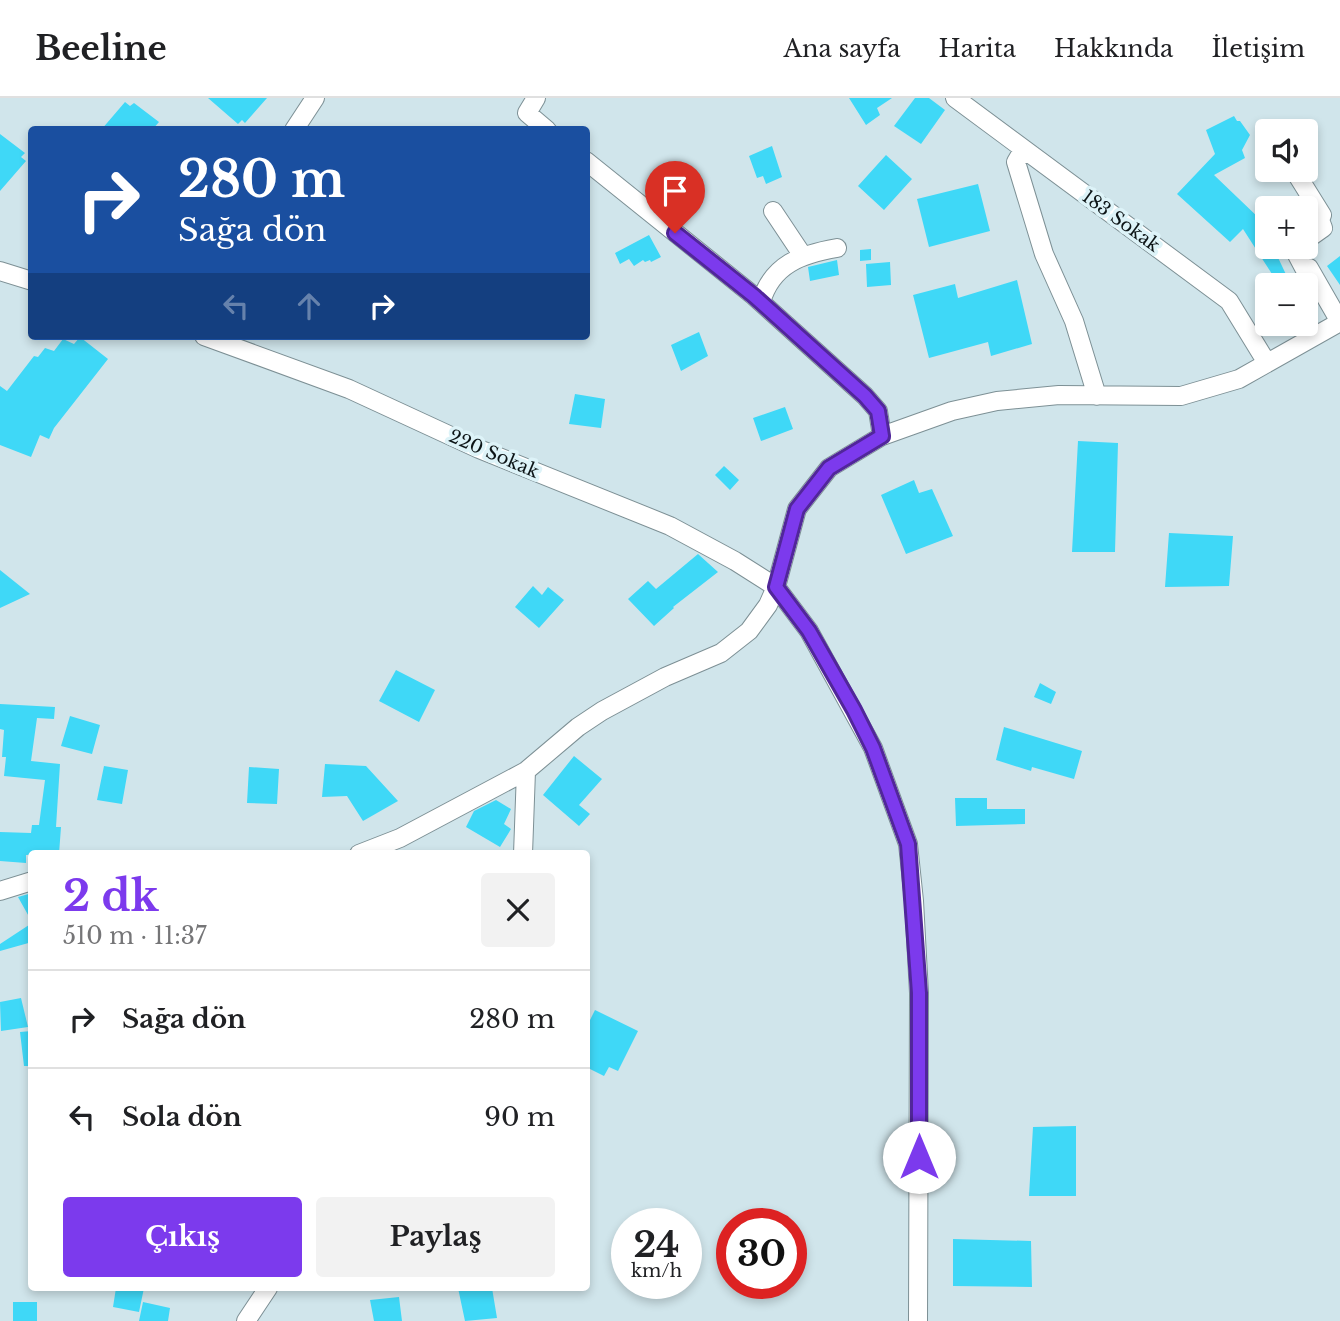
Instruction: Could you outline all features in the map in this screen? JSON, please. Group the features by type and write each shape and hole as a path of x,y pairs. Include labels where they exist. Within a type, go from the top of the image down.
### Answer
{"street":[{"path":"296,126 314,98"},
{"name":"183 Sokak","path":"955,98 1229,302 1267,363"},
{"path":"531,106 544,126"},
{"path":"1023,150 1016,162 1044,254 1074,321 1097,396"},
{"path":"590,164 761,302 865,396 878,411 882,436"},
{"path":"1318,209 1322,215 1322,228 1318,231"},
{"path":"773,211 803,256"},
{"path":"761,302 766,285 779,270 806,253 837,248"},
{"path":"369,850 400,838 526,771 578,727 626,696 721,653 735,643 761,616 776,587 797,509 829,468 882,436 952,411 997,401 1059,395 1181,396 1239,379 1340,322 1309,268 1304,268 1301,259"},
{"path":"0,271 28,280"},
{"name":"220 Sokak","path":"215,340 349,389 479,449 646,515 735,561 776,587"},
{"path":"776,587 809,631 854,710 873,748 908,844 919,993 918,1321"},
{"path":"523,850 526,771"},
{"path":"0,891 28,882"},
{"path":"246,1321 266,1291"}],"building":[{"path":"208,98 267,98 245,123 242,120 238,124"},
{"path":"849,98 892,98 877,108 880,115 866,125"},
{"path":"915,98 929,98 945,110 921,144 894,126"},
{"path":"125,102 130,106 134,103 159,122 156,126 104,126"},
{"path":"1234,116 1250,135 1242,150 1245,158 1214,175 1255,214 1255,248 1243,229 1230,242 1177,194 1215,154 1206,130"},
{"path":"0,134 25,153 21,157 26,161 0,191"},
{"path":"772,146 782,177 766,184 763,176 757,178 749,156"},
{"path":"886,155 912,179 884,210 858,186"},
{"path":"978,184 990,231 929,247 917,199"},
{"path":"649,235 661,257 651,262 643,260 634,266 629,259 620,264 615,253"},
{"path":"871,249 871,260 860,261 860,250"},
{"path":"1340,256 1340,285 1327,266"},
{"path":"1262,259 1279,259 1285,273 1271,273"},
{"path":"837,260 839,275 810,281 808,267"},
{"path":"890,262 891,285 867,287 866,264"},
{"path":"1017,280 1032,344 991,356 988,342 929,358 913,295 955,284 958,298"},
{"path":"699,332 708,356 681,371 671,345"},
{"path":"62,340 74,344 77,340 84,340 108,359 54,428 49,439 40,435 31,457 0,445 0,386 7,391 34,356 38,357 45,348 54,351"},
{"path":"575,394 605,399 601,428 569,424"},
{"path":"785,407 793,429 761,441 753,418"},
{"path":"1078,441 1118,443 1115,552 1072,552"},
{"path":"724,466 739,480 730,490 715,475"},
{"path":"914,480 919,493 932,489 953,536 906,554 881,495"},
{"path":"1169,533 1233,536 1229,586 1165,587"},
{"path":"698,554 718,572 673,607 654,626 628,599 648,581 656,589"},
{"path":"0,570 30,594 0,608"},
{"path":"533,586 542,595 548,587 564,600 539,628 515,607"},
{"path":"396,670 435,690 419,722 379,701"},
{"path":"1040,683 1056,692 1051,704 1034,697"},
{"path":"0,704 55,707 54,719 37,718 31,761 60,764 56,827 61,827 59,850 28,850 26,863 0,861 0,832 31,833 32,825 39,825 45,780 4,776 4,730 0,729"},
{"path":"70,716 100,725 92,754 61,746"},
{"path":"1004,727 1082,751 1074,779 1032,767 1031,771 996,760"},
{"path":"574,756 602,779 579,805 590,814 579,826 543,795"},
{"path":"325,764 366,766 398,801 363,821 347,796 322,797"},
{"path":"104,766 128,770 122,804 97,800"},
{"path":"249,767 279,769 277,804 247,803"},
{"path":"955,798 987,798 987,809 1025,809 1025,824 956,826"},
{"path":"496,800 511,809 504,824 511,829 500,847 466,827 474,811"},
{"path":"28,894 28,915 18,897"},
{"path":"28,926 28,943 0,951 0,944"},
{"path":"21,998 28,1027 1,1031 0,1002"},
{"path":"595,1010 638,1031 618,1071 609,1067 604,1076 590,1069 590,1020"},
{"path":"28,1031 28,1066 24,1066 20,1032"},
{"path":"1076,1126 1076,1196 1029,1196 1033,1127"},
{"path":"953,1239 1031,1241 1032,1287 953,1286"},
{"path":"116,1291 143,1291 139,1312 113,1307"},
{"path":"459,1291 492,1291 497,1318 465,1321"},
{"path":"399,1297 402,1321 374,1321 370,1300"},
{"path":"13,1302 37,1302 37,1321 13,1321"},
{"path":"143,1302 170,1308 168,1321 139,1321"}],"route":[{"path":"675,233 754,296 865,396 878,411 882,436 829,468 797,509 776,587 809,631 854,710 873,748 908,844 919,993 919,1157"}]}
